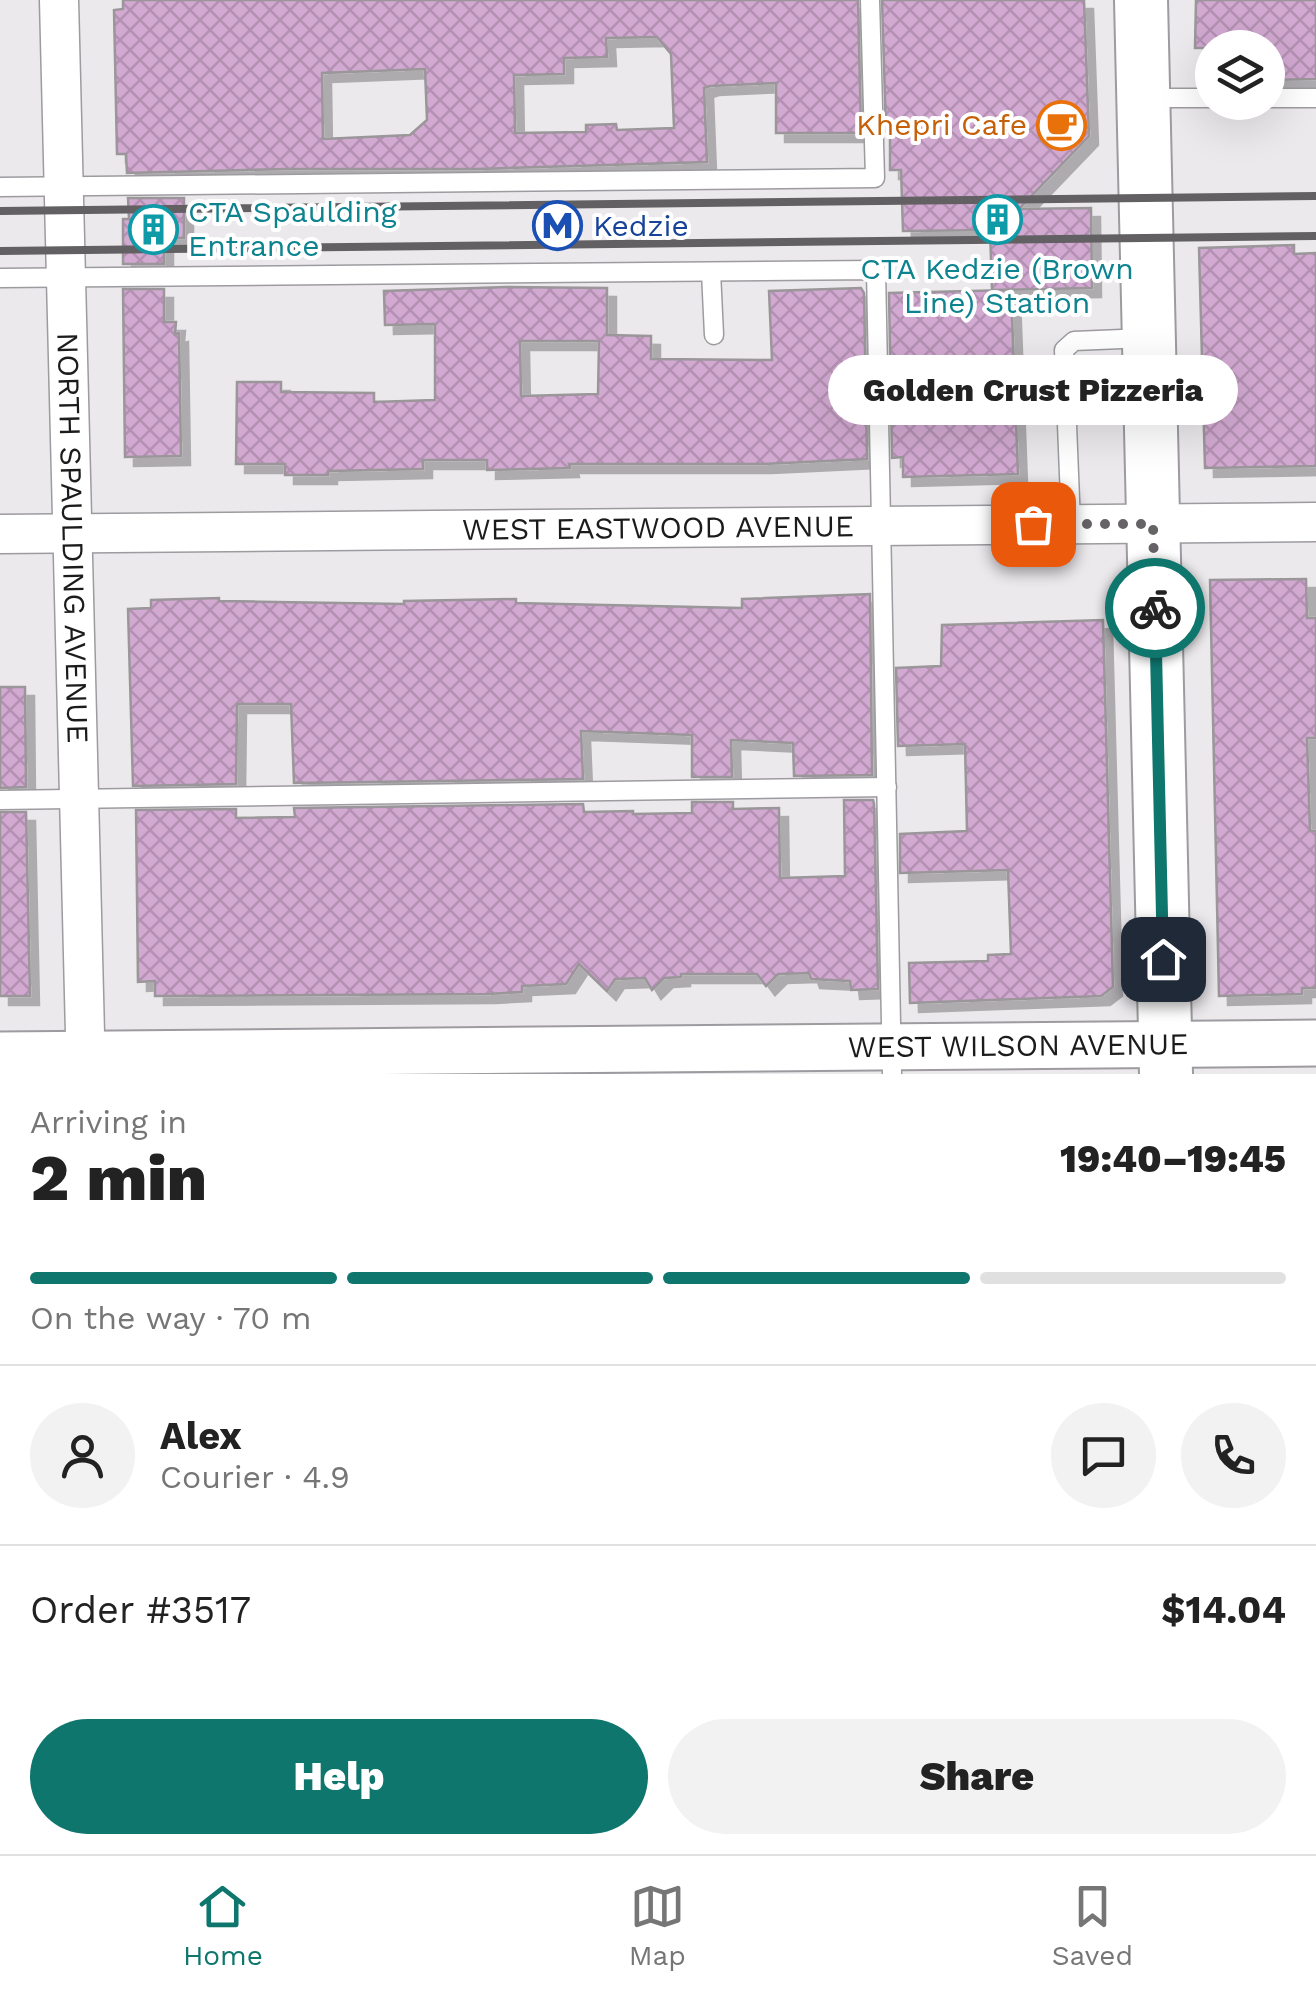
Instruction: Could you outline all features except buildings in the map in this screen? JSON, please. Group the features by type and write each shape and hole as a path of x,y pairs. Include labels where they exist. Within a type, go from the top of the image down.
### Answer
{"main road":[{"path":"1141,0 1166,1059"}],"street":[{"name":"NORTH SPAULDING AVENUE","path":"60,0 86,1064"},
{"name":"WEST EASTWOOD AVENUE","path":"0,534 1316,522"},
{"name":"WEST WILSON AVENUE","path":"0,1055 86,1064 891,1061 1048,1052 1166,1059 1316,1043"}],"lane":[{"path":"0,187 874,178 870,0"},
{"path":"1143,98 1195,98"},
{"path":"1285,98 1316,98"},
{"path":"0,278 876,270 891,1061"},
{"path":"711,272 714,335"},
{"path":"1071,524 1064,350 1074,340 1149,338"},
{"path":"0,800 887,787"}],"railway":[{"path":"0,211 1316,196"},
{"path":"0,251 1316,236"}],"way so far":[{"path":"1033,524 1153,524 1155,608"}],"place":[{"name":"Khepri Cafe","path":"1062,125"},
{"name":"CTA Kedzie (Brown Line) Station","path":"997,220"},
{"name":"Kedzie","path":"558,226"},
{"name":"CTA Spaulding Entrance","path":"153,229"},
{"name":"Golden Crust Pizzeria","path":"1033,524"}],"route":[{"path":"1155,608 1163,959"}]}
